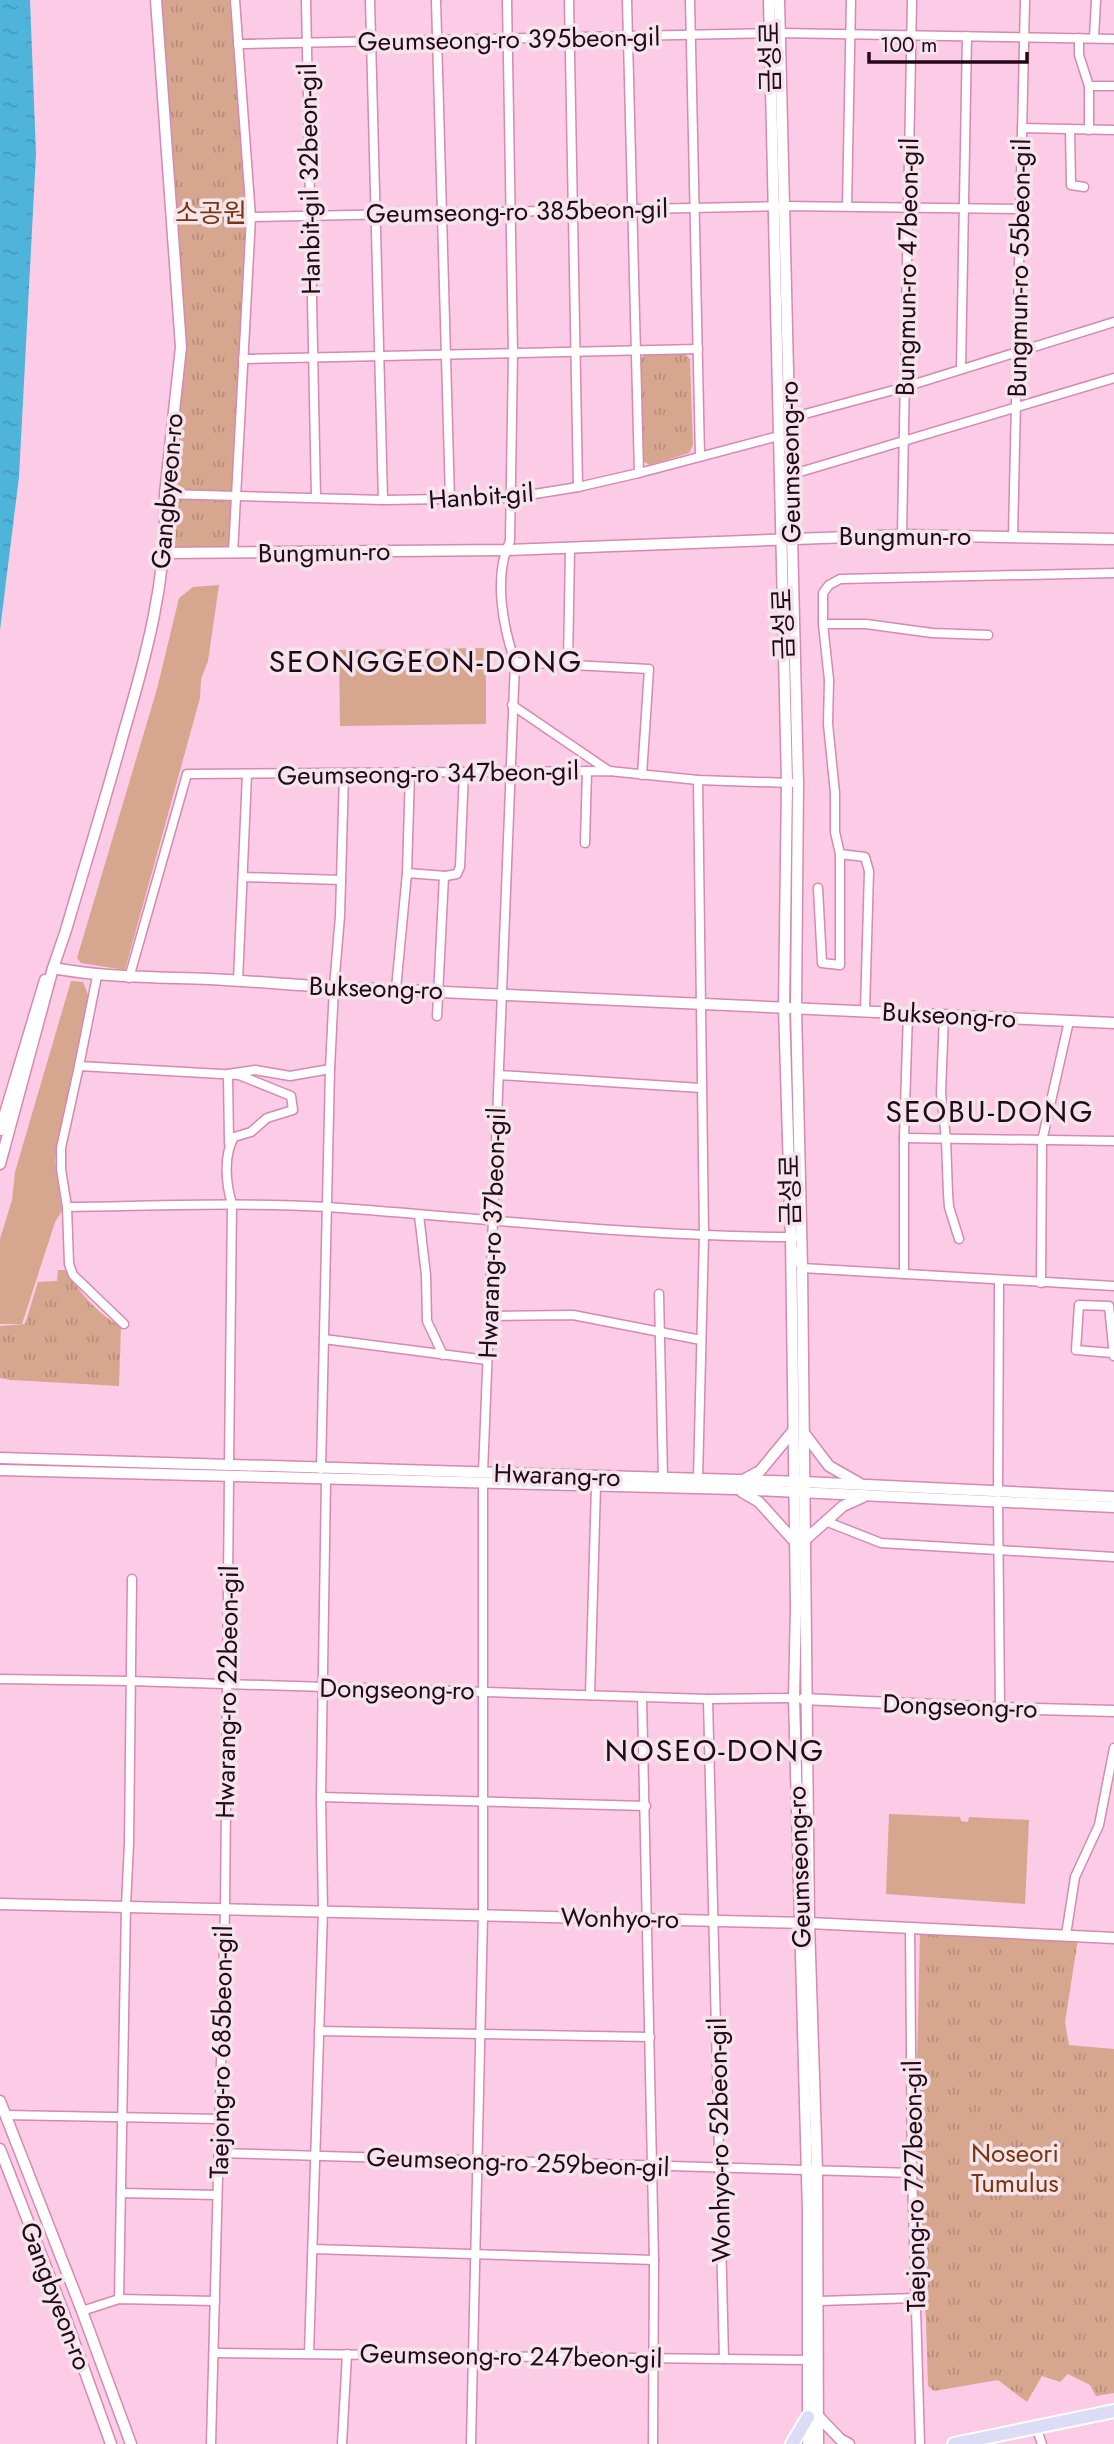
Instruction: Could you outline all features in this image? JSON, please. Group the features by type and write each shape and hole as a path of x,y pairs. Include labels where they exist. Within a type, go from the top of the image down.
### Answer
{"main road":[{"path":"954,2444 1114,2411"},
{"path":"792,2444 813,2417"}],"street":[{"name":"Gangbyeon-ro","path":"0,1164 53,968 92,844 149,643 163,553 165,494 181,347 156,0"},
{"path":"233,554 251,217 235,0"},
{"name":"Hanbit-gil 32beon-gil","path":"306,0 316,497"},
{"path":"370,0 383,500"},
{"path":"436,0 450,500"},
{"name":"Hwarang-ro 37beon-gil","path":"483,1473 515,662 502,616 505,550 510,541 513,353 507,0"},
{"path":"569,0 578,487"},
{"path":"627,0 639,473"},
{"path":"690,0 700,456"},
{"name":"금성로","path":"769,0 775,34"},
{"name":"Geumseong-ro","path":"779,0 775,34 778,206 790,418 786,538 796,1008"},
{"path":"847,206 851,0"},
{"name":"Bungmun-ro 47beon-gil","path":"902,535 912,0"},
{"name":"Bungmun-ro 55beon-gil","path":"1013,536 1025,0"},
{"path":"1094,38 1096,0"},
{"name":"Geumseong-ro 395beon-gil","path":"238,44 775,34 1114,39"},
{"path":"961,369 967,36"},
{"path":"1079,38 1079,55 1089,86 1089,130"},
{"path":"1089,86 1114,86"},
{"path":"1022,128 1114,130"},
{"path":"1070,129 1070,184 1084,187"},
{"path":"778,206 778,436 786,538"},
{"name":"Geumseong-ro 385beon-gil","path":"251,217 778,206 1020,209"},
{"path":"790,418 905,387 1114,322"},
{"path":"243,359 698,349"},
{"path":"790,475 1114,378"},
{"name":"Hanbit-gil","path":"165,494 383,500 510,498 578,487 639,473 790,433"},
{"name":"Bungmun-ro","path":"163,553 570,549 902,535 1114,539"},
{"path":"568,664 570,549"},
{"path":"818,888 821,963 840,965 840,854 835,832 835,793 828,724 829,680 822,624 823,593 829,585 840,579 1114,573"},
{"path":"822,624 866,624 932,633 988,635"},
{"path":"515,662 649,669 642,775"},
{"name":"Geumseong-ro 347beon-gil","path":"512,705 609,771"},
{"path":"585,843 587,771"},
{"name":"Geumseong-ro 347beon-gil","path":"129,978 187,774 609,771 698,780 792,783"},
{"path":"407,873 443,876 457,874 460,867 464,772"},
{"path":"396,989 407,873 410,773"},
{"path":"238,981 247,774"},
{"path":"321,1469 330,1069 344,774"},
{"path":"698,780 704,1235 698,1479"},
{"name":"금성로","path":"792,783 784,1007 794,1240 802,1268"},
{"path":"840,854 866,857 869,871 865,1011"},
{"path":"437,1016 443,876"},
{"path":"243,877 341,880"},
{"name":"Gangbyeon-ro","path":"0,1130 42,984 53,968"},
{"name":"Bukseong-ro","path":"53,968 97,976 129,978 1114,1023"},
{"path":"97,976 61,1148 61,1169 67,1207 69,1264 73,1275 124,1324"},
{"name":"금성로","path":"794,1240 796,1008"},
{"path":"904,1274 908,1013"},
{"path":"944,1015 941,1093 949,1207 959,1239"},
{"path":"1041,1283 1042,1141 1069,1021"},
{"path":"79,1066 239,1074 291,1096 293,1110 267,1118 251,1132 234,1137 229,1146"},
{"path":"228,1074 255,1070 290,1076 330,1069"},
{"name":"Hwarang-ro 22beon-gil","path":"225,1909 232,1204 227,1175 228,1074"},
{"path":"499,1075 701,1088"},
{"path":"904,1139 1114,1141"},
{"path":"67,1207 232,1204 327,1207 794,1240"},
{"path":"419,1215 426,1275 427,1321 443,1355"},
{"name":"Geumseong-ro","path":"794,1240 800,1541 807,1699 805,1923"},
{"path":"802,1268 1114,1286"},
{"name":"Geumseong-ro","path":"798,1432 802,1268"},
{"path":"999,1280 1000,1708"},
{"path":"659,1294 663,1478"},
{"path":"1079,1306 1109,1306 1113,1354 1076,1350 1079,1306"},
{"path":"489,1316 573,1315 701,1340"},
{"path":"324,1339 487,1360"},
{"path":"798,1432 829,1466 873,1490 843,1506 800,1541 741,1485 760,1471 798,1432"},
{"name":"Hwarang-ro","path":"0,1458 229,1471 326,1480 596,1486 741,1485 1114,1497"},
{"name":"Hwarang-ro","path":"3,1471 321,1469 698,1479 741,1485"},
{"path":"471,2444 483,1915 483,1473"},
{"path":"309,2354 323,1911 321,1797 325,1688 326,1480"},
{"path":"590,1695 596,1486"},
{"name":"Hwarang-ro","path":"998,1495 1114,1507"},
{"path":"825,1521 881,1543 1114,1557"},
{"name":"Geumseong-ro","path":"800,1541 794,1698 819,2301 813,2417 808,2444"},
{"path":"119,2299 132,1579"},
{"name":"Dongseong-ro","path":"0,1679 708,1699 794,1698 1114,1711"},
{"path":"642,1697 654,2260 653,2444"},
{"name":"Wonhyo-ro 52beon-gil","path":"708,1699 724,2359"},
{"path":"1066,1935 1075,1877 1099,1825 1114,1748"},
{"path":"321,1797 646,1806"},
{"name":"Wonhyo-ro","path":"0,1904 805,1923 1114,1938"},
{"name":"Taejong-ro 685beon-gil","path":"211,2444 225,1909"},
{"name":"Taejong-ro 727beon-gil","path":"910,1928 912,2173 920,2444"},
{"path":"319,2031 650,2037"},
{"name":"Gangbyeon-ro","path":"0,2101 131,2444"},
{"path":"5,2115 219,2119"},
{"name":"Gangbyeon-ro","path":"0,2149 111,2444"},
{"name":"Geumseong-ro 259beon-gil","path":"219,2153 812,2170"},
{"path":"812,2170 912,2173"},
{"name":"Geumseong-ro","path":"812,2170 808,2360 818,2444"},
{"name":"Taejong-ro 685beon-gil","path":"121,2193 218,2195"},
{"path":"313,2249 654,2260"},
{"path":"819,2301 916,2298"},
{"name":"Gangbyeon-ro","path":"82,2311 119,2299 215,2301"},
{"name":"Geumseong-ro 247beon-gil","path":"214,2353 808,2360"},
{"path":"342,2444 347,2354"},
{"path":"813,2417 849,2444"},
{"path":"1037,2427 1042,2444"}],"green space":[{"name":"소공원","path":"156,0 235,0 251,217 233,553 163,553 181,347"},
{"path":"685,354 690,359 693,445 689,453 650,465 642,461 640,359 645,355"},
{"path":"219,585 208,661 201,679 200,698 125,970 81,963 77,958 157,689 179,598 193,587"},
{"path":"486,648 486,724 340,726 339,650"},
{"path":"71,981 83,982 89,997 55,1161 62,1211 55,1222 22,1324 0,1324 0,1239 12,1200 15,1172"},
{"path":"58,1270 67,1270 90,1302 121,1326 119,1386 0,1378 0,1326 25,1324 38,1282 57,1281"},
{"path":"889,1814 960,1817 961,1821 968,1822 969,1817 1029,1820 1025,1904 886,1894"},
{"name":"Noseori Tumulus","path":"920,1933 1078,1939 1065,2022 1069,2045 1114,2049 1114,2393 1096,2396 1090,2385 1068,2374 1060,2382 1042,2376 1027,2402 998,2380 934,2391 928,2386 926,2319 917,2232 916,2105"}],"water":[{"path":"0,0 30,0 36,154 19,477 0,630"}],"district":[{"name":"SEONGGEON-DONG","path":"426,661"},
{"name":"SEOBU-DONG","path":"990,1111"},
{"name":"NOSEO-DONG","path":"715,1750"}]}
